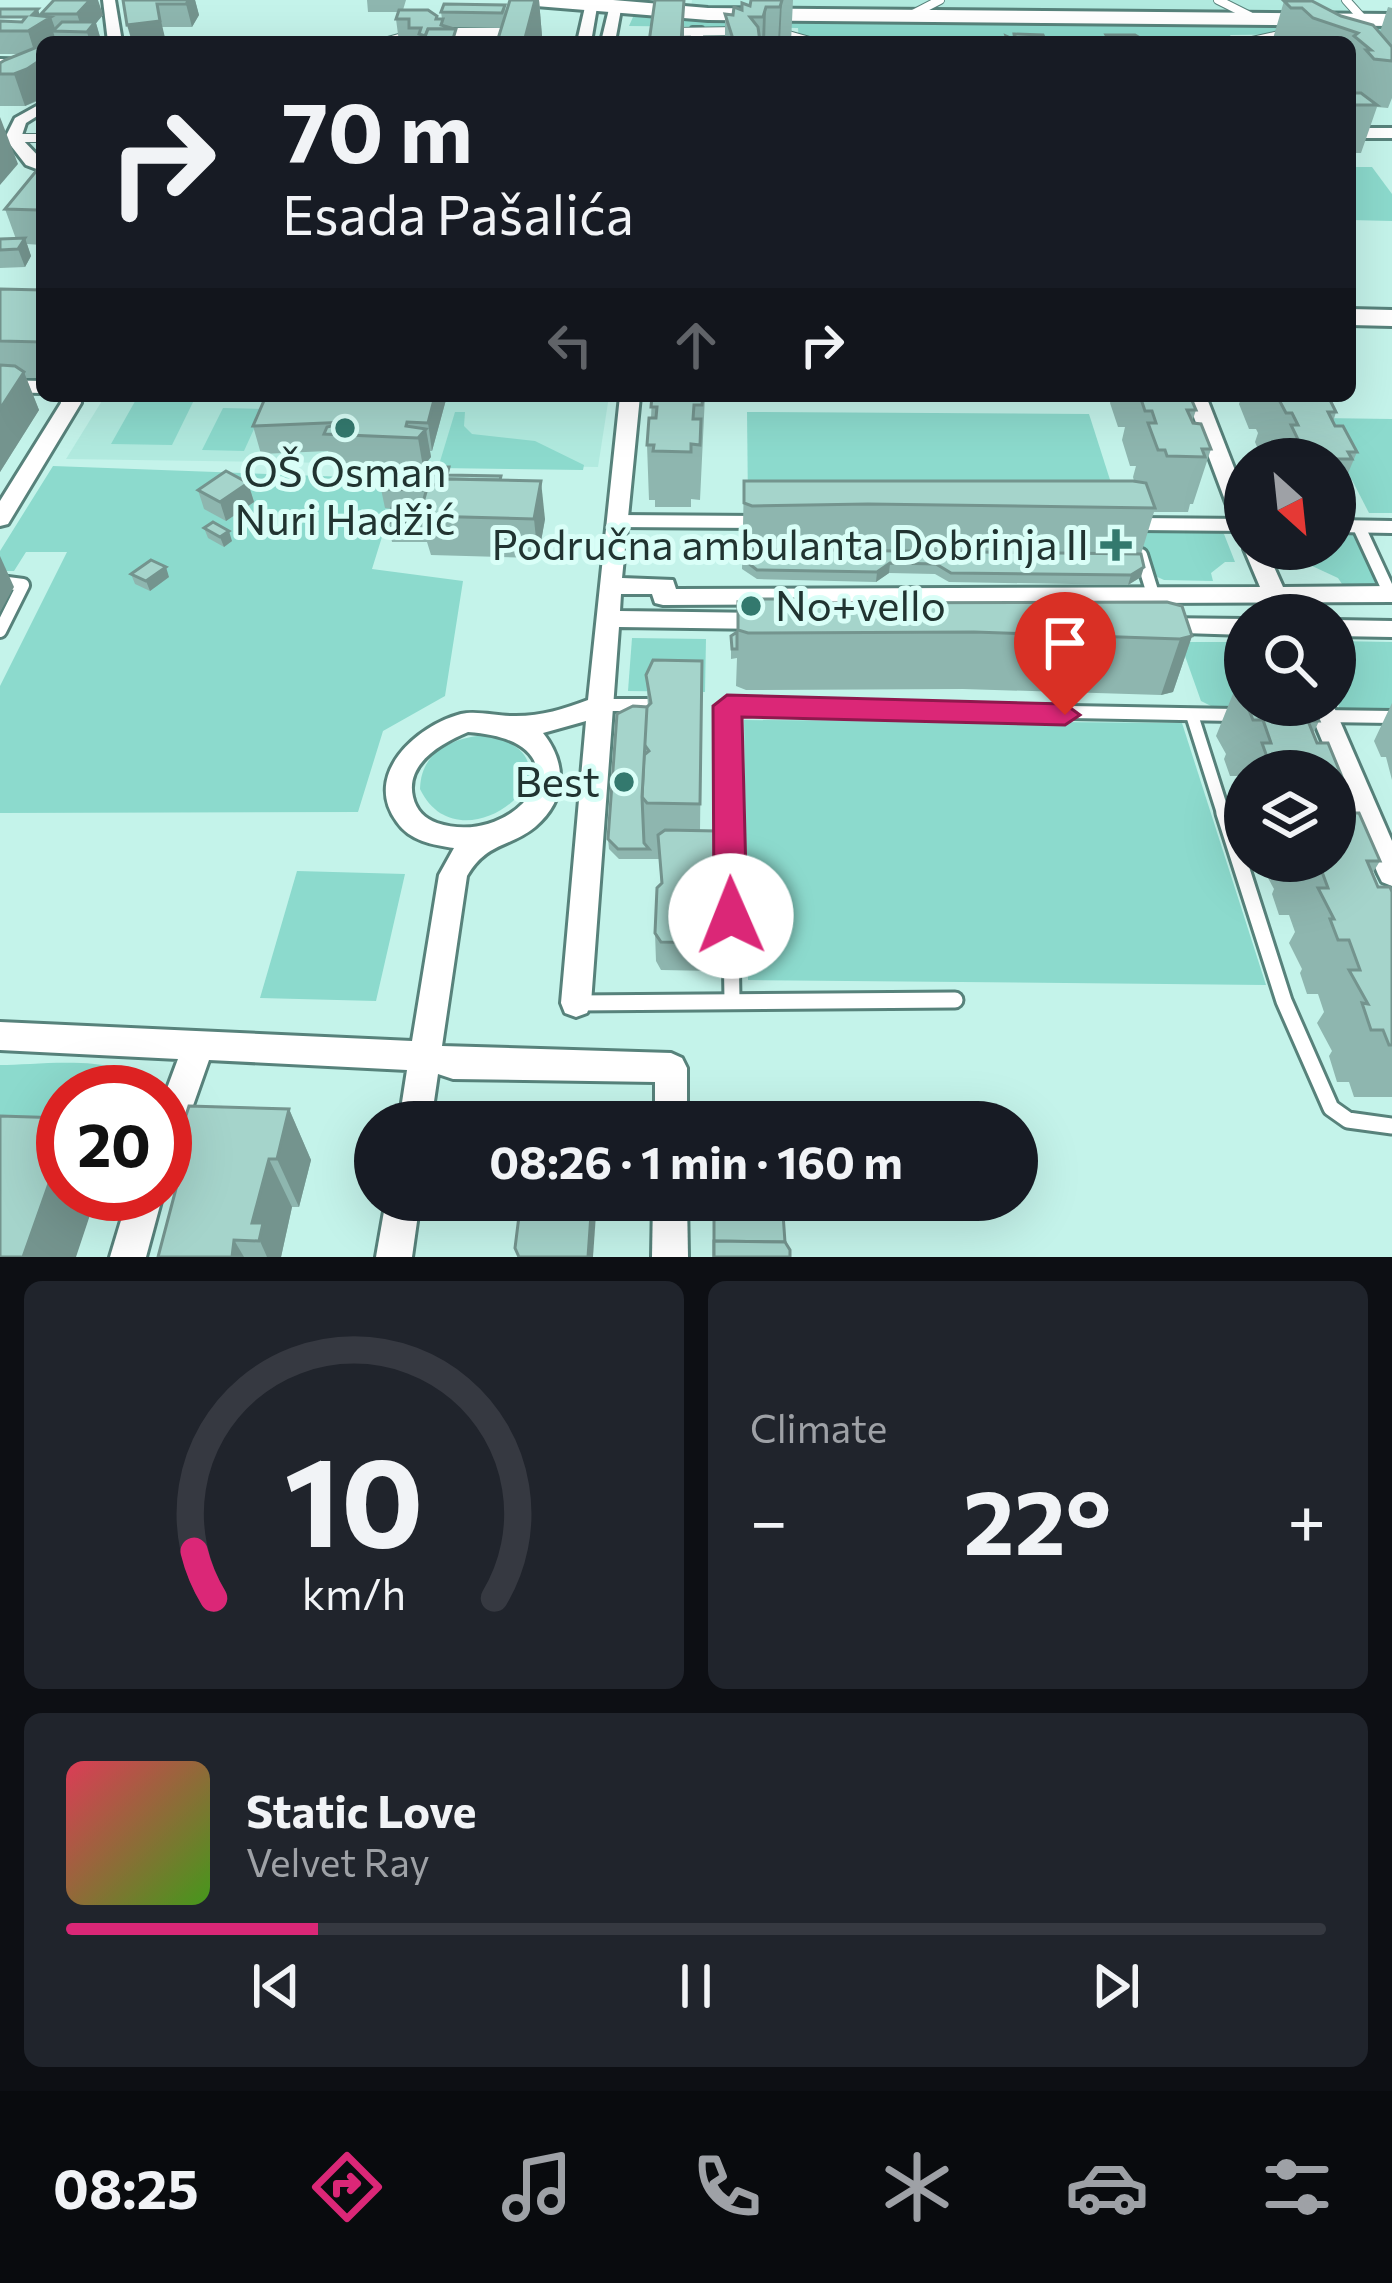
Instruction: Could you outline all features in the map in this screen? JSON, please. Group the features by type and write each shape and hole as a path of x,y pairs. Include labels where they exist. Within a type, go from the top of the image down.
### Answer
{"main road":[{"path":"536,0 603,8 907,18 1392,20"}],"street":[{"path":"109,0 114,36"},
{"path":"587,36 603,8"},
{"path":"603,8 607,36"},
{"path":"0,63 36,64"},
{"path":"16,130 36,112"},
{"path":"0,121 16,130 36,165"},
{"path":"1356,130 1392,133"},
{"path":"28,190 36,178"},
{"path":"1356,317 1392,318"},
{"path":"0,386 36,387"},
{"path":"0,519 71,402"},
{"path":"576,1003 589,710 607,620 629,402"},
{"path":"1198,402 1224,470"},
{"path":"1265,570 1274,593"},
{"path":"610,586 665,586 663,597 1391,594"},
{"path":"607,620 816,622"},
{"path":"1140,626 1224,627"},
{"path":"1356,628 1392,628"},
{"path":"589,710 565,729 550,759 548,791 539,806 506,830 485,837 436,834 414,822 403,809 398,794 404,762 414,748 447,727 486,720 515,726 554,723 589,710"},
{"path":"515,726 537,739 550,759"},
{"path":"1323,726 1392,874"},
{"path":"436,834 453,875"},
{"path":"418,1101 453,875 485,837"},
{"path":"0,1036 199,1042 425,1056 453,1064 671,1068 671,1101"},
{"path":"191,1065 199,1042"},
{"path":"128,1257 138,1221"},
{"path":"394,1257 400,1221"},
{"path":"670,1221 670,1257"}],"lane":[{"path":"907,18 940,0"},
{"path":"1218,0 1241,14 1275,20"},
{"path":"1346,0 1364,20"},
{"path":"705,36 743,31"},
{"path":"766,31 800,36"},
{"path":"495,36 525,32"},
{"path":"1280,36 1302,32"},
{"path":"663,33 688,36"},
{"path":"411,36 472,36"},
{"path":"16,130 36,136"},
{"path":"616,521 780,522"},
{"path":"1153,594 1130,524 1224,525"},
{"path":"1391,594 1359,526 1392,527"},
{"path":"0,582 23,585 0,631"},
{"path":"589,710 685,706"},
{"path":"706,706 1224,715"},
{"path":"727,706 733,1000"},
{"path":"1192,715 1284,1001 1331,1108 1348,1120 1392,1126"},
{"path":"1356,715 1392,717"},
{"path":"576,1003 955,1000"}],"shaded area":[{"path":"692,0 1341,0 1356,16 691,9"},
{"path":"633,17 803,23 1392,24 1392,33 799,36 798,28 629,26"},
{"path":"1356,167 1372,167 1392,194 1392,221 1356,220"},
{"name":"OŠ Osman Nuri Hadžić","path":"101,402 608,402 598,467 66,459"},
{"path":"135,402 193,402 172,445 111,444"},
{"path":"223,408 263,409 244,451 202,450"},
{"path":"455,412 465,412 464,426 472,434 535,441 584,465 583,470 438,468"},
{"path":"747,412 1089,414 1119,508 748,505"},
{"path":"1320,418 1392,419 1392,513 1369,513 1356,488 1356,438 1330,438"},
{"path":"53,466 400,479 372,569 463,581 445,696 383,731 358,812 0,813 0,686 67,552 26,552 14,571 0,571 0,551"},
{"path":"1147,528 1216,528 1224,534 1224,563 1211,573 1213,581 1164,580 1153,575 1138,534"},
{"path":"1356,533 1370,535 1392,577 1384,584 1342,584 1321,570 1356,570"},
{"path":"632,638 706,639 705,692 628,691"},
{"path":"1356,641 1392,642 1392,710 1356,710"},
{"path":"1180,642 1224,642 1224,707 1201,701"},
{"path":"744,720 1182,723 1224,854 1224,882 1233,882 1266,985 748,980"},
{"path":"486,735 517,748 529,766 525,785 510,803 488,816 463,820 439,812 420,789 426,765 450,743"},
{"path":"297,871 405,874 376,1001 260,998"},
{"path":"84,1063 106,1065 36,1065 36,1156 0,1162 0,1065"}],"building":[{"path":"54,0 90,0 77,14 41,14"},
{"path":"123,0 189,0 157,4 160,21 127,25"},
{"path":"510,0 535,0 526,36 499,36"},
{"path":"655,0 684,0 681,36 650,36"},
{"path":"751,0 782,0 780,7 766,7 763,17 750,17 759,36 732,36 725,14 733,15 734,7 742,10 742,3 750,6"},
{"path":"1284,1 1312,1 1373,25 1392,47 1392,61 1374,59 1366,50 1371,50 1354,36 1358,33 1313,18 1302,8 1291,8"},
{"path":"444,4 505,5 502,13 441,12"},
{"path":"0,9 38,9 32,15 51,17 28,31 0,31 0,21 22,22 26,17 0,17"},
{"path":"399,10 428,10 436,19 443,19 441,25 454,29 428,29 425,36 419,34 421,28 409,28 409,19 396,19"},
{"path":"62,22 95,22 87,32 53,31"},
{"path":"428,29 456,29 454,36 425,36"},
{"path":"36,48 36,63 27,69 0,74 0,63"},
{"path":"1356,93 1361,93 1377,105 1356,105"},
{"path":"36,171 36,210 5,209"},
{"path":"25,238 18,249 0,250 0,239"},
{"path":"0,289 36,290 36,342 0,341"},
{"path":"0,365 24,372 0,409"},
{"path":"263,402 433,402 428,423 407,422 406,426 426,429 418,438 324,434 327,427 349,422 253,426"},
{"path":"651,402 702,402 694,405 693,419 701,419 700,445 691,444 691,452 653,451 654,445 647,445 649,418 656,418 657,407 651,407"},
{"path":"1142,402 1193,402 1196,410 1187,410 1193,423 1201,424 1211,449 1202,449 1205,457 1167,456 1165,450 1158,450 1148,423 1156,423 1152,411 1145,411"},
{"path":"1280,402 1331,402 1336,412 1328,412 1335,426 1343,426 1349,438 1297,438 1292,413 1286,413"},
{"path":"435,467 449,467 447,475 501,476 500,480 443,479 441,485 428,485 426,490 381,489 385,475 433,475"},
{"path":"226,471 248,483 220,502 198,490"},
{"path":"443,479 541,481 534,519 425,516 427,509 421,509 428,485 441,485"},
{"path":"744,481 1133,481 1146,483 1155,508 752,506 744,503"},
{"path":"393,504 423,504 424,522 388,522"},
{"path":"213,522 229,531 220,537 204,528"},
{"path":"742,549 1141,554 1144,567 1131,575 951,573 936,564 890,563 877,572 757,570 743,559"},
{"path":"151,560 166,567 146,581 131,574"},
{"path":"749,599 795,599 795,603 1167,602 1182,606 1192,636 748,633 738,630 738,602 749,603"},
{"path":"653,660 702,661 700,804 647,803 642,797 644,755 649,751 644,744 646,708 651,703 646,675"},
{"path":"633,706 647,707 642,797 644,843 649,849 618,849 608,839 617,714"},
{"path":"1265,726 1310,726 1317,743 1328,743 1331,750 1264,750 1262,743 1271,743"},
{"path":"1359,813 1380,861 1367,861 1378,887 1390,887 1392,892 1392,1045 1383,1030 1371,1030 1362,1003 1368,1004 1349,970 1360,970 1349,940 1338,940 1330,919 1334,919 1318,888 1328,888 1326,882 1356,882"},
{"path":"665,830 717,831 716,943 661,942 655,933 657,888 662,883 658,835"},
{"path":"192,1106 289,1109 277,1159 269,1159 252,1223 263,1223 259,1241 234,1240 232,1257 158,1257 167,1221 192,1221"},
{"path":"0,1116 36,1117 36,1220 23,1257 0,1257"},
{"path":"518,1221 591,1221 588,1257 519,1257 515,1248"},
{"path":"714,1221 784,1221 785,1242 714,1241"},
{"path":"714,1241 785,1242 790,1257 714,1257"}],"place":[{"name":"OŠ Osman Nuri Hadžić","path":"345,428"},
{"name":"Područna ambulanta Dobrinja II","path":"1116,545"},
{"name":"No+vello","path":"751,606"},
{"name":"Best","path":"624,782"}],"route":[{"path":"731,916 727,706 1065,715"}]}
